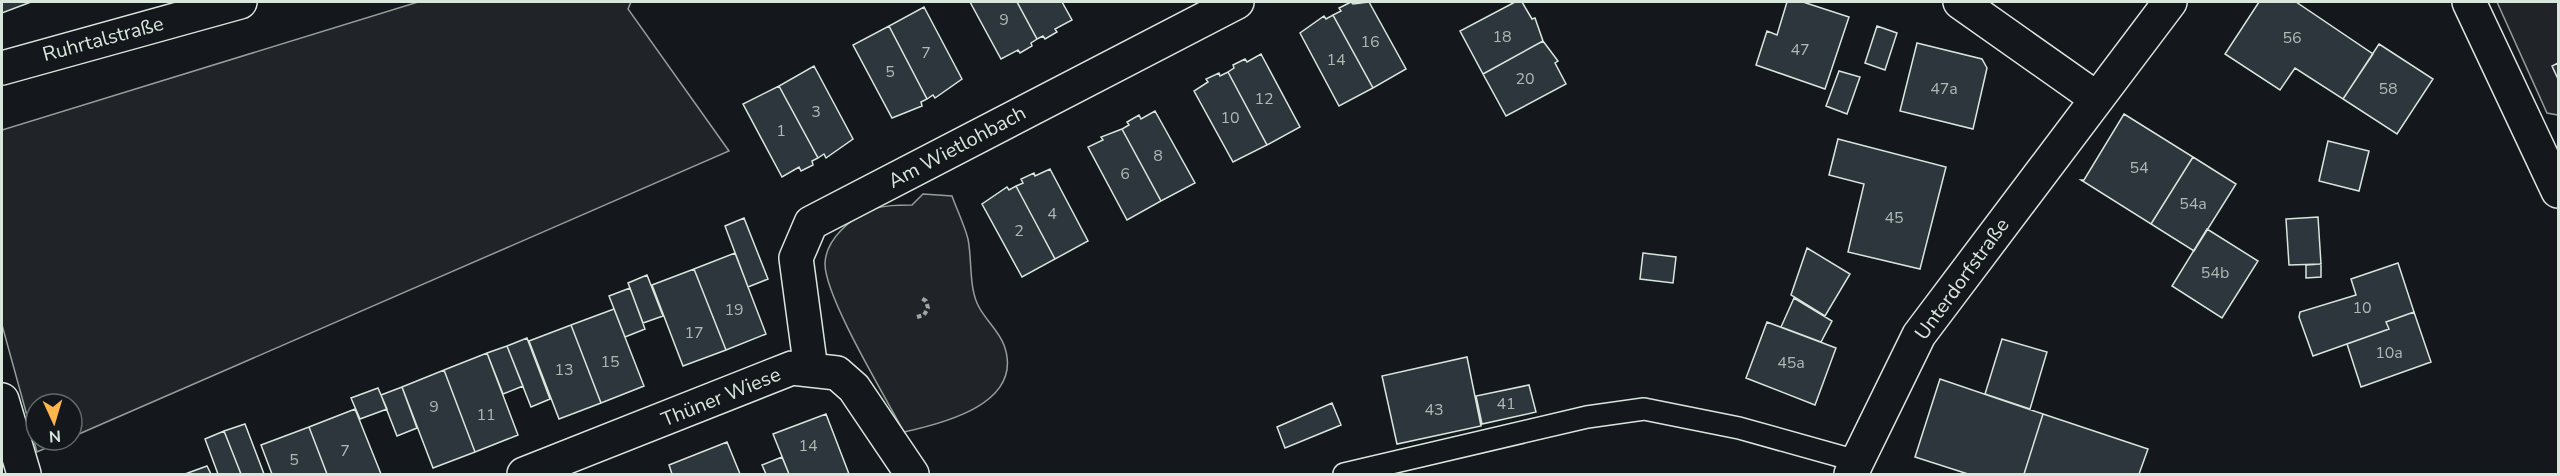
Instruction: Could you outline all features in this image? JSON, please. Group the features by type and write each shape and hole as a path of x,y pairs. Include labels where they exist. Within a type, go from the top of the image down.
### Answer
{"street":[{"name":"Ruhrtalstraße","path":"2,68 240,2"},
{"name":"Am Wietlohbach","path":"811,370 796,258 811,223 1237,2"},
{"path":"1960,2 2096,98"},
{"name":"Unterdorfstraße","path":"1854,468 1919,335 2170,2"},
{"path":"2469,2 2548,142 2559,191"},
{"name":"Thüner Wiese","path":"524,474 792,368 837,373 854,388 912,474"},
{"path":"2,400 24,474"}],"lane":[{"path":"1344,474 1587,417 1644,409 1739,428 1854,468"}],"path":[{"path":"917,317 924,315 928,308 926,301 920,297"}],"shaded area":[{"path":"418,2 631,2 628,9 729,151 84,432 84,392 24,392 24,405 2,325 2,130"},
{"path":"2497,2 2558,2 2558,115 2547,113"},
{"path":"923,194 952,196 968,239 974,296 1004,345 1007,365 1003,382 992,396 977,407 940,423 904,432 834,299 825,263 826,254 835,238 856,218 881,207 912,205"}],"building":[{"path":"2,2 31,2 2,13"},
{"path":"970,2 1017,2 1037,39 1031,43 1032,46 1020,53 1018,50 1001,59"},
{"path":"1017,2 1062,2 1072,20 1055,29 1057,32 1045,39 1043,36 1037,39"},
{"path":"1351,2 1353,4 1369,2 1406,69 1373,88 1333,15 1341,11 1339,8"},
{"path":"1515,2 1522,2 1532,19 1535,18 1543,41 1483,74 1460,31"},
{"path":"1787,2 1803,2 1849,17 1825,89 1756,65 1767,31 1777,35"},
{"path":"2259,2 2296,2 2373,54 2343,99 2295,68 2280,90 2225,54"},
{"path":"924,7 962,79 935,98 933,95 927,99 889,26"},
{"path":"1333,15 1373,88 1339,106 1300,33 1324,16 1326,19"},
{"path":"889,26 927,99 921,102 922,106 892,118 853,45"},
{"path":"1877,26 1897,33 1885,70 1865,63"},
{"path":"1543,41 1558,61 1555,63 1566,84 1506,116 1483,74"},
{"path":"1917,43 1982,59 1987,68 1973,129 1900,111"},
{"path":"2379,44 2433,79 2397,134 2343,99"},
{"path":"1261,54 1300,127 1267,145 1228,72 1234,68 1233,65 1245,59 1247,62"},
{"path":"2558,63 2558,79 2552,66"},
{"path":"814,66 853,139 826,158 824,154 818,158 779,86"},
{"path":"1839,71 1860,77 1847,114 1826,106"},
{"path":"1228,72 1267,145 1233,162 1194,91 1208,82 1206,79"},
{"path":"779,86 818,158 812,161 813,165 801,171 799,167 782,177 743,104"},
{"path":"1155,111 1195,183 1161,201 1122,129 1129,125 1127,122 1139,115 1141,119"},
{"path":"2124,114 2193,157 2151,224 2081,180 2084,180"},
{"path":"1122,129 1161,201 1127,220 1088,147 1103,140 1101,137"},
{"path":"1838,139 1946,167 1920,269 1848,252 1864,184 1829,175"},
{"path":"2328,141 2369,151 2359,191 2319,181"},
{"path":"2193,157 2236,184 2194,251 2151,224"},
{"path":"1050,169 1088,241 1055,259 1016,186 1023,183 1021,179"},
{"path":"1016,186 1055,259 1022,277 982,204 1007,187 1009,190"},
{"path":"2318,217 2321,264 2289,265 2286,219"},
{"path":"744,218 768,279 748,287 725,226"},
{"path":"2207,229 2258,261 2222,318 2172,286"},
{"path":"1807,248 1850,274 1825,316 1791,295"},
{"path":"735,253 766,334 726,350 694,269"},
{"path":"1643,253 1676,257 1673,283 1640,279"},
{"path":"2398,263 2414,312 2386,322 2389,329 2313,356 2299,317 2300,312 2356,295 2351,279"},
{"path":"2321,264 2321,277 2306,278 2306,265"},
{"path":"694,269 726,350 683,366 652,285"},
{"path":"647,275 663,316 643,323 628,283"},
{"path":"630,288 645,329 625,337 609,296"},
{"path":"1794,298 1832,321 1821,342 1781,327"},
{"path":"614,309 644,386 601,403 571,325"},
{"path":"2414,312 2431,362 2361,387 2347,344 2389,329 2386,322"},
{"path":"1767,322 1836,348 1815,405 1746,378"},
{"path":"571,325 601,403 559,419 529,341"},
{"path":"527,338 550,399 531,407 507,346"},
{"path":"2002,339 2047,352 2030,409 1985,394"},
{"path":"507,346 523,386 503,394 487,353"},
{"path":"487,353 518,435 475,452 444,370"},
{"path":"1467,357 1481,426 1397,444 1382,376"},
{"path":"444,370 475,452 433,468 402,387"},
{"path":"1940,379 2043,414 2024,474 1968,474 1915,457"},
{"path":"1529,385 1536,412 1482,424 1476,396"},
{"path":"402,387 417,428 397,436 381,395"},
{"path":"378,388 387,409 360,419 351,398"},
{"path":"1332,403 1341,425 1285,448 1277,427"},
{"path":"355,409 381,474 327,474 309,427"},
{"path":"826,414 849,474 789,474 773,434"},
{"path":"2043,414 2148,449 2139,474 2024,474"},
{"path":"245,424 264,474 241,474 224,431"},
{"path":"309,427 327,474 272,474 261,445"},
{"path":"224,431 241,474 218,474 205,439"},
{"path":"727,442 740,474 672,474 669,465"},
{"path":"782,457 789,474 766,474 762,465"},
{"path":"207,466 211,474 185,474"}]}
